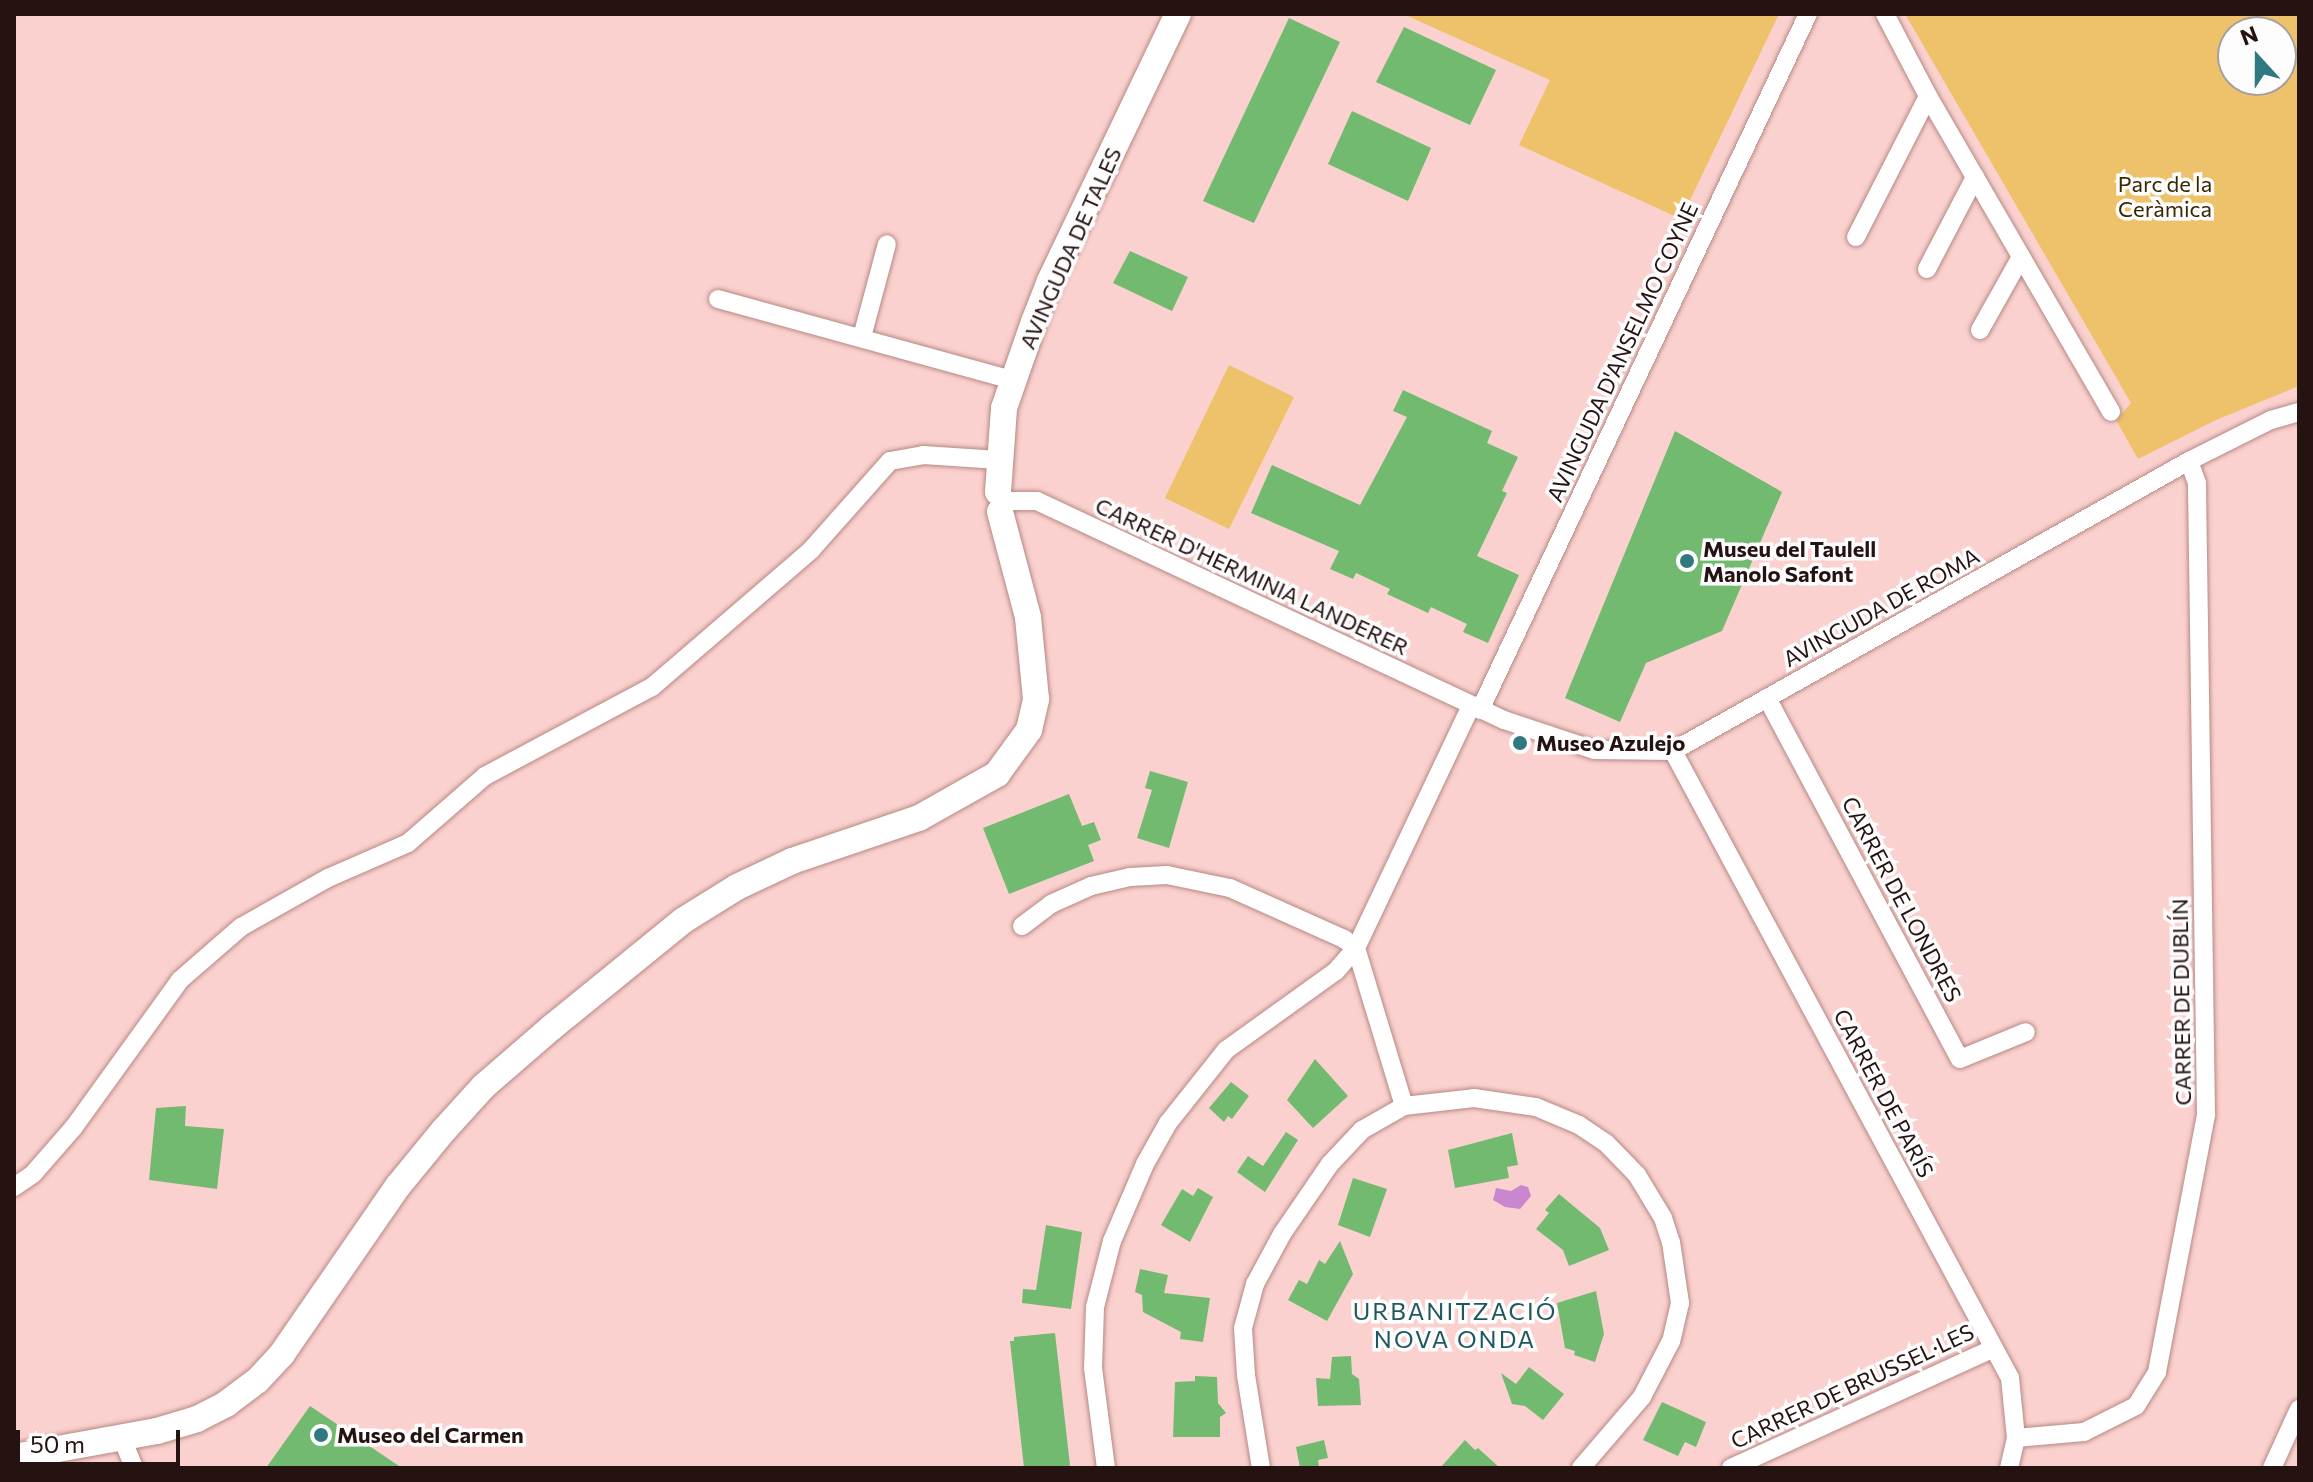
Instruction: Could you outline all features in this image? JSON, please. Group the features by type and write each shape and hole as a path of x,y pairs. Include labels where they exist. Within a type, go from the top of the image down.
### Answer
{"main road":[{"name":"AVINGUDA DE TALES","path":"14,1457 122,1438 197,1419 226,1404 257,1381 319,1305 398,1186 484,1086 684,920 737,887 792,861 919,818 997,774 1029,730 1036,699 1035,661 1028,617 1003,501 999,460 1004,408 1050,281 1178,14"}],"street":[{"name":"AVINGUDA D'ANSELMO COYNE","path":"1356,948 1475,708 1808,14"},
{"path":"1885,14 1928,96 2111,412"},
{"path":"1856,237 1928,96"},
{"path":"1927,269 1975,177"},
{"path":"862,337 887,244"},
{"path":"1980,330 2021,257"},
{"path":"718,299 1012,380"},
{"name":"AVINGUDA DE ROMA","path":"1673,751 2189,461 2271,420 2299,412"},
{"path":"14,1187 33,1174 74,1127 180,980 241,927 328,878 408,843 485,776 652,687 811,550 890,461 923,455 999,460"},
{"name":"CARRER DE DUBLÍN","path":"2016,1438 2084,1432 2136,1406 2157,1372 2206,1115 2197,483 2189,461"},
{"name":"CARRER D'HERMINIA LANDERER","path":"1003,501 1037,501 1475,708"},
{"name":"CARRER DE LONDRES","path":"1767,698 1960,1059 2026,1032"},
{"path":"1475,708 1594,750 1673,751"},
{"name":"CARRER DE PARÍS","path":"1673,751 2010,1378 2016,1438 2009,1468"},
{"path":"1022,926 1051,904 1091,886 1130,877 1167,875 1230,888 1344,939 1356,948 1404,1106"},
{"path":"1106,1468 1093,1368 1095,1307 1112,1241 1145,1164 1168,1123 1226,1050 1336,971 1356,948"},
{"path":"1261,1468 1242,1346 1243,1328 1255,1284 1282,1234 1330,1164 1362,1130 1404,1106 1443,1099 1492,1099 1536,1107 1563,1117 1606,1143 1628,1163 1663,1218 1680,1282 1677,1323 1664,1358 1642,1397 1581,1468"},
{"name":"CARRER DE BRUSSEL·LES","path":"1731,1468 1994,1348"},
{"path":"2272,1468 2299,1409"},
{"path":"122,1438 134,1468"}],"green space":[{"path":"1403,14 1779,14 1681,219 1519,145 1550,80"},
{"name":"Parc de la Ceràmica","path":"1905,14 2299,14 2299,386 2216,420 2138,459 2116,420 2131,403"},
{"path":"1229,365 1294,397 1229,529 1165,498"}],"shaded area":[{"path":"1521,1185 1528,1187 1531,1196 1520,1209 1505,1207 1493,1200 1496,1188 1511,1191"}],"building":[{"path":"1289,18 1340,42 1254,223 1203,201"},
{"path":"1404,27 1496,70 1470,125 1376,82"},
{"path":"1352,111 1431,148 1408,201 1328,164"},
{"path":"1130,251 1188,277 1172,311 1113,283"},
{"path":"1403,390 1492,431 1487,443 1518,457 1502,491 1507,493 1477,556 1519,575 1488,643 1463,632 1467,624 1431,607 1428,613 1387,594 1390,589 1356,573 1353,579 1330,569 1339,551 1251,513 1272,465 1360,505 1407,417 1393,411"},
{"name":"Museu del Taulell Manolo Safont","path":"1675,431 1782,492 1722,631 1646,663 1620,722 1565,698"},
{"path":"1150,771 1188,782 1169,848 1137,838 1152,790 1145,788"},
{"path":"1069,794 1082,826 1094,822 1101,840 1088,845 1094,861 1009,894 983,828"},
{"path":"1315,1059 1348,1096 1313,1128 1287,1100"},
{"path":"1231,1082 1249,1096 1232,1119 1228,1116 1224,1122 1209,1108"},
{"path":"186,1106 185,1126 224,1129 217,1189 149,1180 156,1108"},
{"path":"1286,1132 1298,1140 1265,1192 1237,1172 1248,1156 1263,1166"},
{"path":"1512,1133 1518,1165 1507,1167 1509,1178 1455,1188 1448,1150"},
{"path":"1353,1178 1387,1189 1370,1237 1338,1225"},
{"path":"1198,1188 1213,1197 1190,1242 1161,1225 1182,1189 1193,1196"},
{"path":"1559,1194 1600,1228 1609,1250 1569,1266 1563,1250 1536,1229 1549,1213 1545,1210"},
{"path":"1046,1225 1082,1232 1071,1309 1022,1303 1023,1289 1036,1290"},
{"path":"1340,1241 1353,1274 1327,1321 1288,1300 1299,1280 1307,1284 1319,1260 1325,1264"},
{"path":"1140,1269 1168,1275 1164,1293 1210,1298 1203,1342 1180,1339 1181,1332 1143,1312 1142,1295 1135,1292"},
{"path":"1596,1291 1604,1334 1595,1362 1574,1355 1575,1351 1565,1348 1557,1303"},
{"path":"1055,1333 1070,1465 1068,1468 1024,1468 1010,1341 1014,1341 1014,1337"},
{"path":"1351,1356 1352,1374 1359,1379 1361,1405 1318,1406 1316,1378 1330,1379 1332,1357"},
{"path":"1529,1367 1564,1394 1543,1420 1525,1406 1512,1404 1501,1373 1516,1384"},
{"path":"1195,1376 1217,1377 1218,1403 1226,1413 1220,1417 1220,1437 1173,1437 1175,1382 1195,1381"},
{"path":"1662,1402 1706,1422 1696,1447 1685,1442 1678,1456 1643,1440"},
{"name":"Museo del Carmen","path":"310,1406 402,1468 266,1468"},
{"path":"1324,1440 1328,1458 1318,1460 1319,1468 1300,1468 1296,1447"},
{"path":"1465,1440 1475,1450 1478,1448 1500,1468 1440,1468"}],"place":[{"name":"Museu del Taulell Manolo Safont","path":"1687,561"},
{"name":"Museo Azulejo","path":"1520,743"},
{"name":"Museo del Carmen","path":"321,1435"}],"district":[{"name":"URBANITZACIÓ NOVA ONDA","path":"1455,1325"}]}
